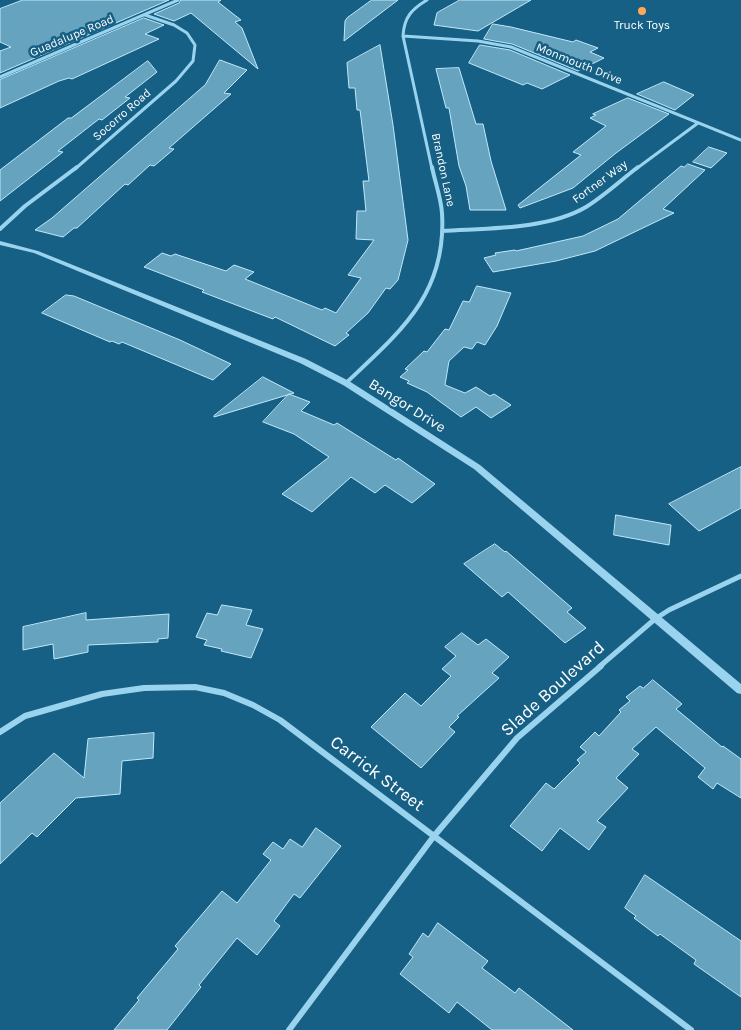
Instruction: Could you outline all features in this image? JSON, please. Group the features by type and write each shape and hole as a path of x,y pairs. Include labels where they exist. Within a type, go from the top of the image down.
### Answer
{"street":[{"name":"Guadalupe Road","path":"0,76 178,0"},
{"name":"Brandon Lane","path":"346,384 393,339 414,315 425,298 439,262 442,212 403,36 405,18 414,7 427,0"},
{"name":"Socorro Road","path":"0,229 13,216 72,171 188,70 195,58 196,50 190,36 176,27 145,14"},
{"name":"Monmouth Drive","path":"403,36 478,41 511,47 741,140"},
{"name":"Fortner Way","path":"442,231 539,222 571,215 586,207 684,130 698,123"},
{"name":"Bangor Drive","path":"0,243 36,252 61,262 302,362 346,384 477,467 741,690"},
{"name":"Slade Boulevard","path":"289,1030 434,836 517,738 656,619 669,610 741,576"},
{"name":"Carrick Street","path":"0,732 25,716 102,694 144,688 195,687 224,693 253,704 280,720 691,1030"}],"building":[{"path":"23,0 169,0 0,73 0,51 11,47 0,42 0,9"},
{"path":"181,0 221,0 218,2 241,20 235,22 242,28 258,69 191,13 174,21 154,14 179,3"},
{"path":"372,0 398,0 344,41 345,21 347,18"},
{"path":"460,0 531,0 478,31 434,25 437,13"},
{"path":"144,18 164,25 145,34 159,39 72,79 59,81 0,108 0,80"},
{"path":"493,24 573,42 576,40 598,48 590,52 604,58 578,71 512,44 484,39"},
{"path":"380,45 408,240 398,280 390,289 386,288 368,313 346,333 349,335 335,346 275,317 273,319 202,292 204,290 144,267 162,253 171,256 175,254 226,271 234,265 254,272 245,279 322,310 325,308 336,313 361,278 348,275 374,240 356,239 357,211 366,211 363,181 369,181 360,110 357,110 355,88 349,88 347,63"},
{"path":"480,45 510,50 570,75 542,89 527,83 523,85 469,63"},
{"path":"220,60 247,70 224,93 231,94 169,148 174,149 154,166 150,165 128,185 125,184 77,228 74,228 63,237 35,230 52,218 205,85"},
{"path":"148,61 157,72 125,97 130,98 58,151 63,152 0,201 0,170 68,118 71,118"},
{"path":"459,68 476,124 483,124 491,161 506,210 470,210 466,186 459,166 449,108 446,108 436,69"},
{"path":"664,82 694,95 675,110 637,94"},
{"path":"628,98 669,114 573,188 520,208 518,205 581,155 573,152 606,126 590,118 596,115 593,114"},
{"path":"709,147 727,153 711,168 693,162"},
{"path":"688,164 705,170 663,209 674,213 595,251 556,261 493,272 484,258 496,255 495,253 516,251 583,236 618,219 681,166 684,167"},
{"path":"477,286 511,293 497,326 485,345 477,342 472,349 464,347 449,361 445,385 465,393 476,387 490,396 494,394 511,405 491,418 476,407 461,417 427,392 407,383 409,381 400,377 408,370 405,369 424,351 427,352 445,329 449,330 463,301 469,302"},
{"path":"66,295 74,296 180,340 231,364 213,380 122,342 119,344 110,342 42,313"},
{"path":"263,377 294,393 214,417 214,416"},
{"path":"289,394 310,402 301,411 334,425 337,423 396,460 398,458 435,484 412,503 385,485 375,493 351,477 312,512 282,494 329,457 294,434 263,422"},
{"path":"741,467 741,508 699,531 669,504"},
{"path":"616,515 671,525 669,545 614,535"},
{"path":"495,544 506,551 572,608 567,612 586,628 565,643 508,592 502,597 464,564"},
{"path":"222,605 252,610 246,625 263,629 251,658 204,645 207,640 196,637 207,613 217,615"},
{"path":"86,613 86,620 169,614 168,638 158,639 158,642 88,645 88,652 54,659 53,644 23,650 23,627"},
{"path":"462,633 478,645 486,639 509,657 492,673 499,678 457,716 459,717 449,727 455,732 421,768 371,727 405,693 421,706 451,676 442,669 456,656 445,647"},
{"path":"653,680 682,704 676,709 722,747 741,759 741,798 717,783 713,789 698,777 705,768 656,727 632,749 639,754 616,778 628,788 597,821 606,827 589,850 560,828 542,851 510,826 546,783 554,789 580,763 577,760 586,752 580,747 595,732 599,736 621,712 619,710 630,701 626,697 640,686 643,688"},
{"path":"154,733 153,758 122,761 120,794 76,798 37,837 32,833 0,864 0,803 54,753 84,778 88,739"},
{"path":"316,828 341,846 300,898 294,894 274,921 280,926 257,955 237,938 199,985 201,987 167,1030 114,1030 139,1000 137,998 178,949 175,946 222,891 237,903 271,860 263,854 273,842 283,849 290,839 302,847"},
{"path":"645,875 741,941 741,997 694,964 696,960 634,918 636,916 625,908"},
{"path":"438,923 488,961 482,968 515,993 519,988 573,1030 492,1030 457,1002 449,1013 400,974 413,957 409,954 423,933 428,937"}],"place":[{"name":"Truck Toys","path":"642,11"}]}
